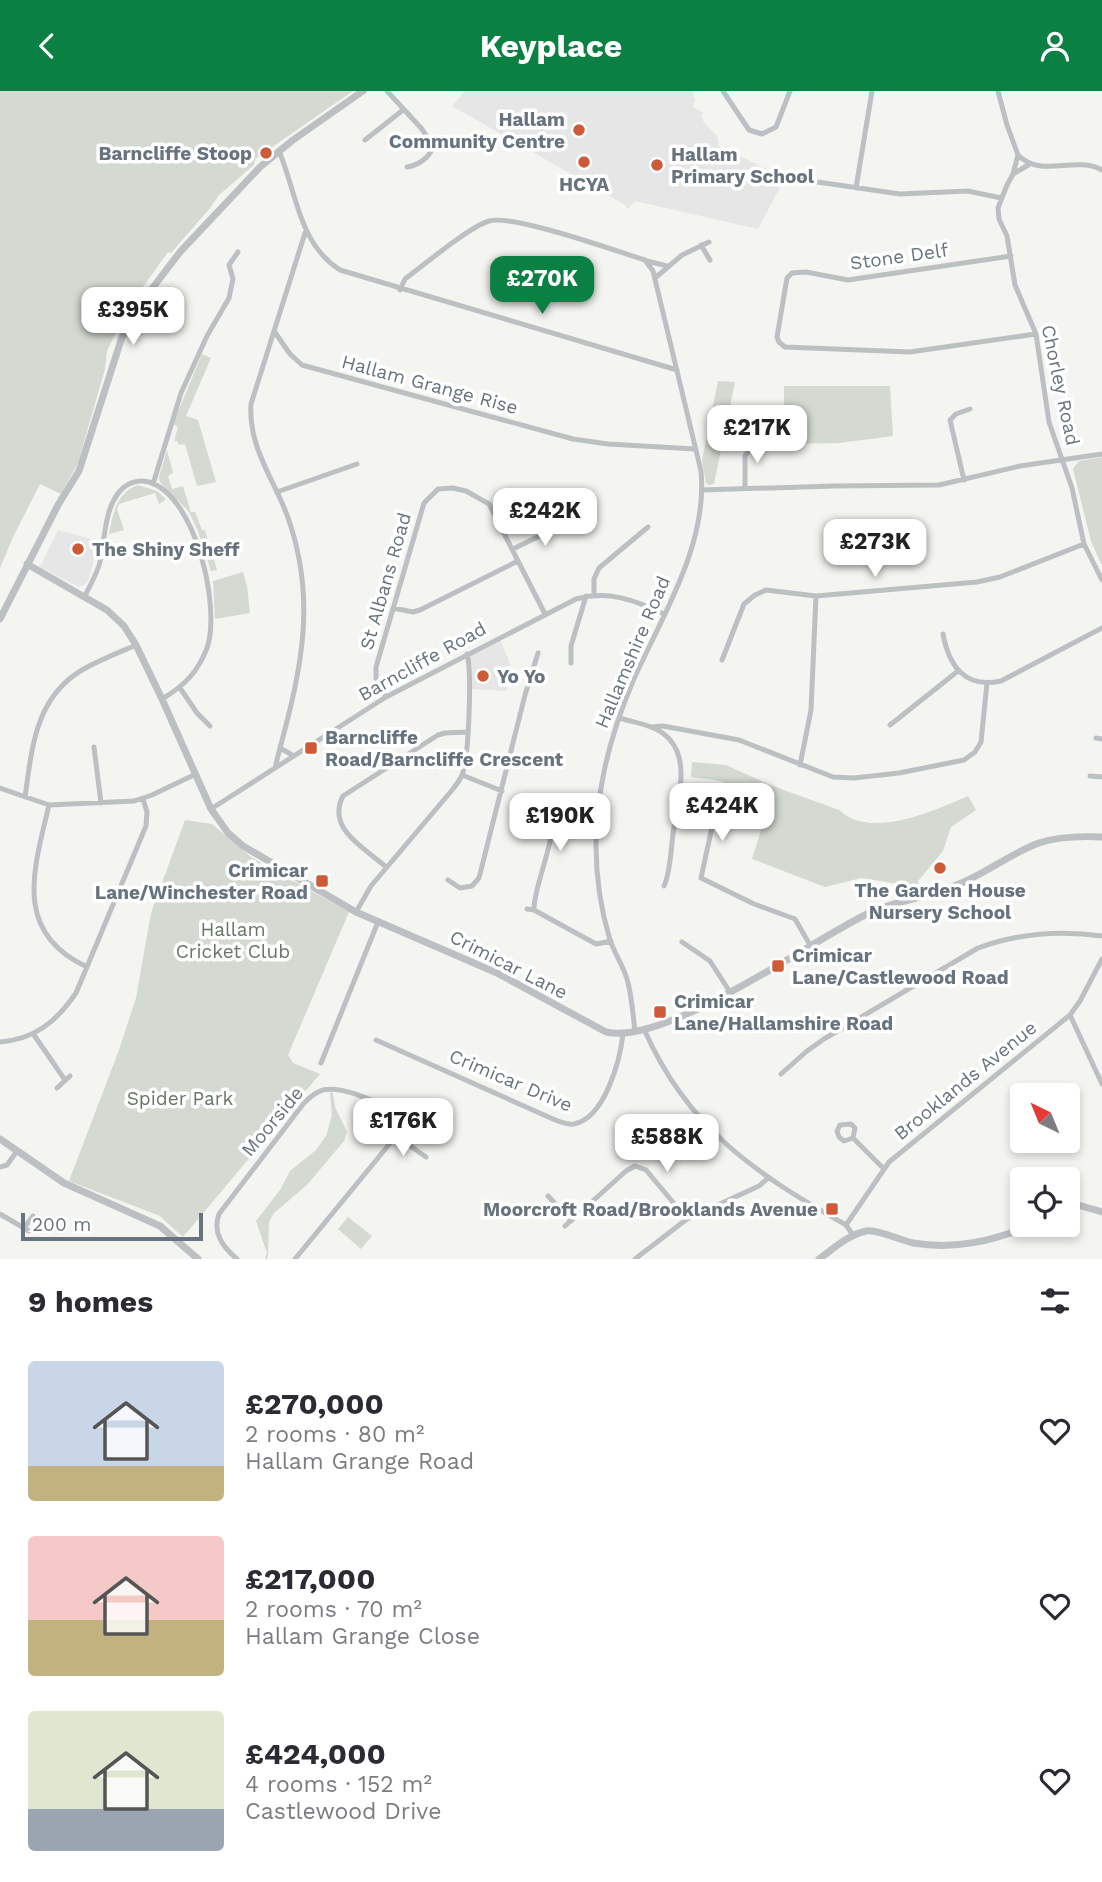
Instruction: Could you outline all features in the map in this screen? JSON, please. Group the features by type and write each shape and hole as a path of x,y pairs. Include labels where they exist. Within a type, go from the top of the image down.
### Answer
{"street":[{"path":"0,619 58,505 79,471 113,359 134,313 180,251 234,194 279,151 363,91"},
{"path":"387,91 433,145 429,155 420,163 407,167"},
{"path":"723,91 748,130 762,134 776,127 790,91"},
{"path":"856,188 872,91"},
{"path":"998,91 1018,155 1030,164 1046,168 1077,163 1102,170"},
{"path":"365,140 403,110"},
{"path":"279,151 305,233 317,251 340,270 400,290 677,370"},
{"path":"797,179 900,194 981,192 1001,198 1013,174 1018,155"},
{"path":"1013,174 1030,164"},
{"name":"Chorley Road","path":"1001,198 999,219 1007,236 1015,285 1036,334 1047,412 1072,488 1084,544 1102,580"},
{"path":"400,290 405,279 481,225 496,219 525,223 667,266"},
{"path":"274,769 300,669 305,616 298,555 286,513 258,453 250,416 251,404 305,233"},
{"path":"655,278 667,266 709,242"},
{"path":"701,245 710,260"},
{"path":"153,484 181,393 207,336 229,298 233,279 229,265 238,252"},
{"name":"Stone Delf","path":"1011,256 848,280 796,271 787,278 777,337 785,347 910,352 1036,334"},
{"name":"Hallamshire Road","path":"635,1032 628,982 611,941 598,890 595,834 603,777 619,718 683,571 693,541 702,491 695,449 655,278 645,260"},
{"name":"Hallam Grange Rise","path":"274,331 290,354 302,365 573,439 608,444 695,449"},
{"path":"964,480 950,420 956,414 970,409"},
{"path":"745,488 745,456 759,437"},
{"path":"702,491 939,485 1020,466 1102,454"},
{"path":"277,492 357,464"},
{"path":"85,596 98,568 114,499 122,488 134,482 153,484 166,494 185,516 201,558 210,604 211,629 207,647 193,675 180,688 162,699"},
{"name":"St Albans Road","path":"386,697 375,673 424,503 438,489 453,488 485,500 545,614"},
{"path":"513,549 566,523"},
{"path":"634,527 640,533"},
{"path":"594,595 594,579 599,568 648,527"},
{"path":"722,660 741,610 755,595 772,589 816,596 988,580 1084,544"},
{"path":"393,608 413,612 420,610 518,561"},
{"name":"Crimicar Lane","path":"27,564 112,614 136,645 211,809 228,833 243,846 356,912 497,973 600,1029 623,1034 635,1032 693,1012 866,915 901,900 958,885 1039,843 1061,838 1102,837"},
{"path":"571,663 573,637 586,596"},
{"name":"Barncliffe Road","path":"211,809 386,697 545,614 586,596 629,599 664,614"},
{"path":"800,765 811,709 816,596"},
{"path":"943,634 949,658 958,671 970,679 987,683 1001,681 1102,628"},
{"path":"25,797 35,734 49,700 66,682 84,669 136,645"},
{"path":"448,880 460,888 472,886 479,878 538,653"},
{"path":"356,912 371,886 463,775 470,669 467,654"},
{"path":"890,725 958,671"},
{"path":"651,727 740,740 833,776 854,778 899,773 964,760 975,753 981,742 987,683"},
{"path":"180,688 197,713 210,726"},
{"path":"619,718 663,733 676,746 681,763 681,779 664,886"},
{"path":"663,733 670,728"},
{"path":"386,867 347,834 340,824 338,813 343,796 438,735 467,732"},
{"path":"94,747 101,803"},
{"path":"280,748 294,756"},
{"path":"0,788 49,805 101,803 143,799 196,774"},
{"path":"463,775 502,791"},
{"path":"1090,776 1102,777"},
{"path":"0,1042 34,1035 67,1006 76,993 146,826 147,812 143,799"},
{"path":"717,804 701,879 794,919 810,946"},
{"path":"49,805 33,880 34,906 51,941 63,954 87,967"},
{"path":"549,808 552,813 550,839 531,910 596,944 611,941"},
{"path":"321,1063 378,922"},
{"path":"781,1074 824,1039 978,948 1033,934 1073,932 1102,936"},
{"path":"682,942 710,961 730,992"},
{"name":"Brooklands Avenue","path":"846,1225 883,1168 1070,1015 1102,959"},
{"path":"1070,1015 1102,1084"},
{"path":"644,1029 674,1088 700,1119 745,1161 846,1225 853,1235"},
{"name":"Crimicar Drive","path":"376,1040 553,1119 570,1124 585,1120 599,1103 616,1070 623,1034"},
{"path":"34,1035 68,1078 57,1088"},
{"name":"Moorside","path":"237,1259 221,1243 216,1230 219,1214 311,1097 324,1089 331,1089 363,1097 397,1116 400,1127 396,1136"},
{"path":"295,1259 396,1136 426,1157"},
{"path":"0,1139 64,1183 160,1226 198,1259"},
{"path":"853,1139 883,1168"},
{"path":"0,1167 8,1165 17,1151"},
{"path":"565,1226 635,1166 646,1170 687,1219"},
{"path":"635,1259 687,1219 759,1187 768,1178"},
{"path":"548,1196 571,1221"},
{"path":"1080,1206 1102,1212"},
{"path":"0,1214 26,1230 33,1216"},
{"path":"819,1259 853,1235 869,1230 914,1243 963,1245 992,1240 1010,1233"}],"shaded area":[{"name":"Hallam Primary School","path":"465,91 692,91 695,100 693,107 703,113 703,121 717,136 719,146 785,178 758,229 635,201 628,209 452,106"},
{"path":"58,530 99,541 88,582 84,585 79,587 40,567"},
{"path":"499,637 511,666 506,691 469,689 467,654"}],"green space":[{"path":"0,91 353,91 255,159 254,165 219,195 171,253 168,252 127,309 107,351 105,369 78,463 61,494 40,484 0,568"},
{"path":"202,354 211,358 186,416 198,420 216,482 197,486 185,444 174,442 178,427 173,424"},
{"path":"718,381 735,382 714,484 709,485 706,483 702,460"},
{"path":"784,386 890,386 893,436 839,443 784,444"},
{"path":"167,450 173,473 168,476 172,489 183,486 191,512 195,512 202,530 205,530 217,570 211,571 189,512 160,482"},
{"path":"1102,457 1101,564 1091,541 1073,469 1079,461"},
{"path":"138,485 157,491 166,499 159,504 155,493 119,504 117,509 124,530 109,534 120,499"},
{"path":"243,572 250,613 215,619 213,581"},
{"path":"692,762 726,765 867,823 902,820 968,796 976,810 951,827 943,851 918,881 919,889 903,892 899,884 861,878 825,887 752,859 762,827 758,823 755,805 736,795 729,785 691,777"},
{"path":"185,820 212,824 251,857 349,912 288,1055 293,1063 320,1074 183,1237 160,1216 69,1181 136,998 151,913"},
{"path":"330,1092 333,1093 335,1107 347,1132 344,1141 307,1185 274,1213 269,1222 268,1255 265,1259 267,1253 256,1221 280,1190 290,1171 316,1150 326,1136 332,1115"},
{"path":"348,1217 372,1236 361,1249 338,1229"}],"place":[{"name":"Hallam Community Centre","path":"579,130"},
{"name":"Barncliffe Stoop","path":"266,153"},
{"name":"HCYA","path":"584,162"},
{"name":"Hallam Primary School","path":"657,165"},
{"name":"The Shiny Sheff","path":"78,549"},
{"name":"Yo Yo","path":"483,676"},
{"name":"Barncliffe Road/Barncliffe Crescent","path":"311,748"},
{"name":"The Garden House Nursery School","path":"940,868"},
{"name":"Crimicar Lane/Winchester Road","path":"322,881"},
{"name":"Crimicar Lane/Castlewood Road","path":"778,966"},
{"name":"Crimicar Lane/Hallamshire Road","path":"660,1012"},
{"name":"Moorcroft Road/Brooklands Avenue","path":"832,1209"}],"park label":[{"name":"Hallam Cricket Club","path":"233,940"},
{"name":"Spider Park","path":"180,1098"}]}
